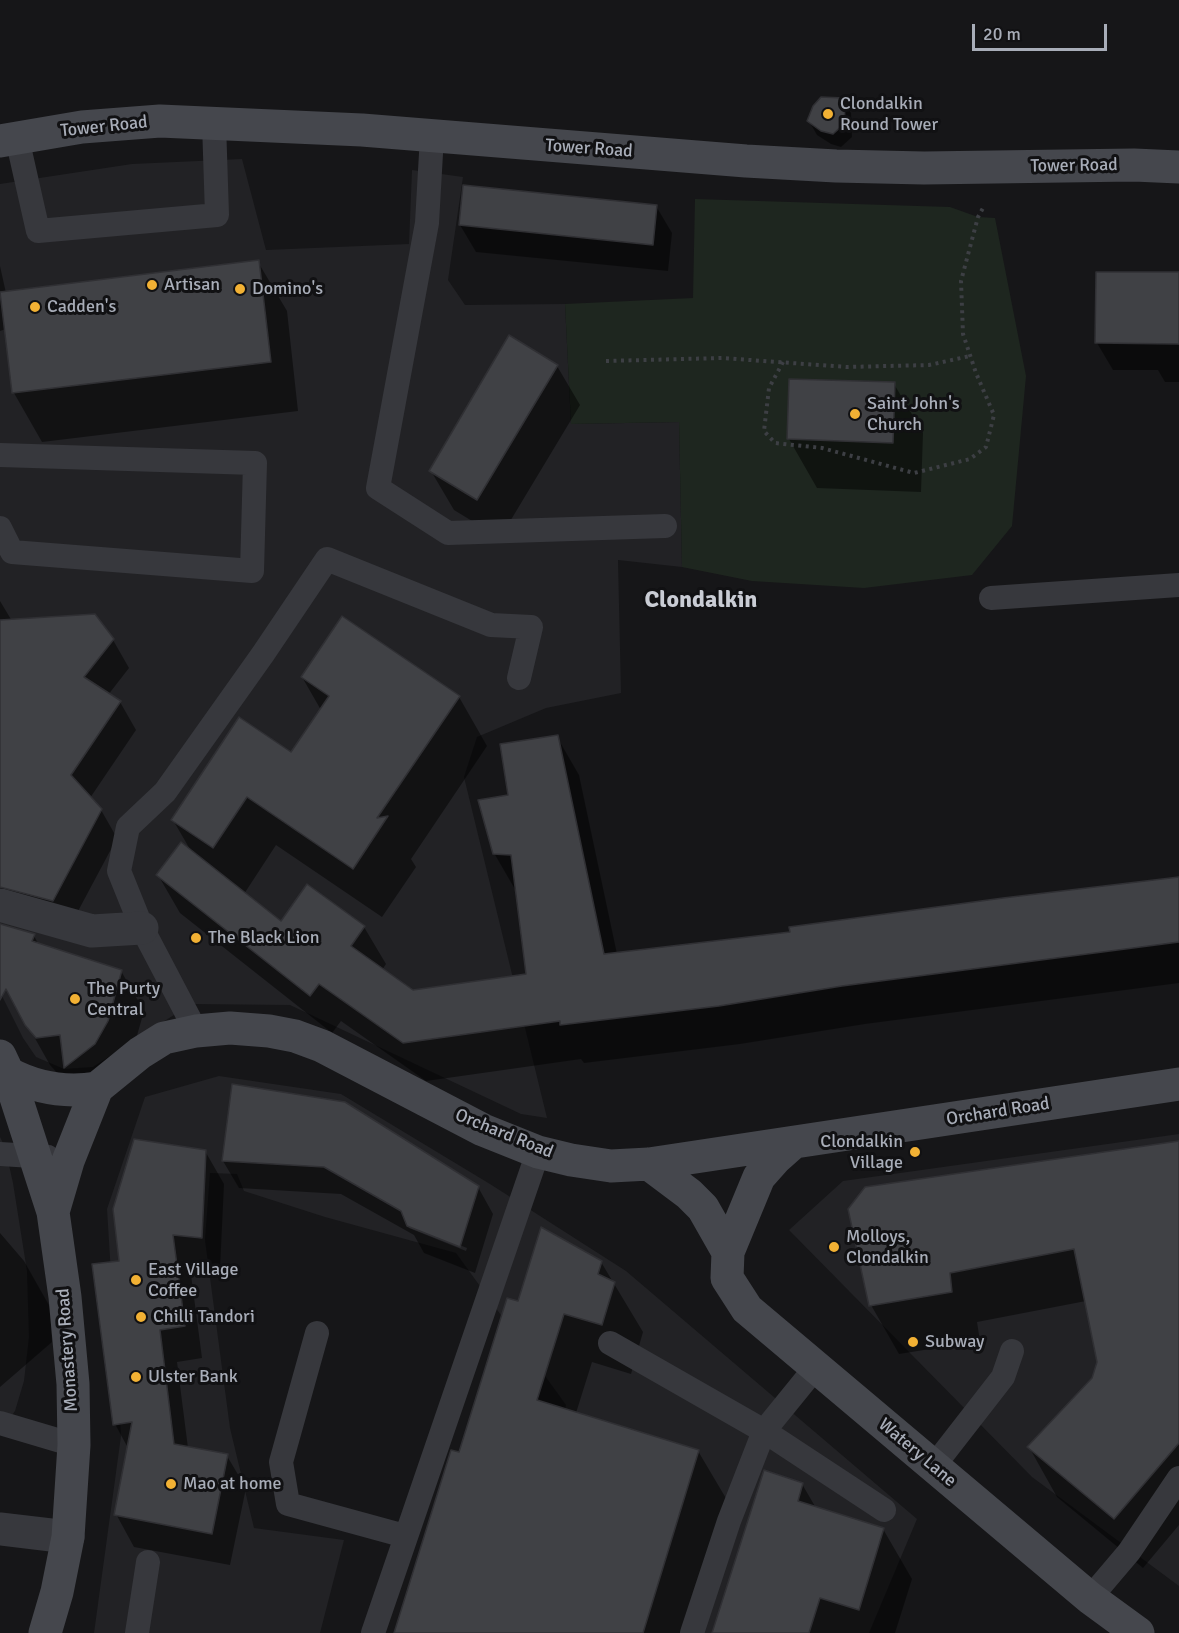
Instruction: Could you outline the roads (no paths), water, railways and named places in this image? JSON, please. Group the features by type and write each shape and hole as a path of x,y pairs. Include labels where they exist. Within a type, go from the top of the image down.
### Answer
{"street":[{"name":"Tower Road","path":"8,139 82,127 160,121 341,128 836,166 924,168 1179,166"},
{"path":"0,905 92,931 142,928"},
{"name":"Orchard Road","path":"97,1088 164,1038 195,1030 250,1028 295,1036 322,1046 483,1130 538,1152 611,1166 649,1164 1179,1084"},
{"path":"4,1064 35,1086 72,1090 97,1088 68,1161 53,1212"},
{"name":"Monastery Road","path":"4,1064 53,1212 73,1384 74,1445 68,1537 57,1592 45,1633"},
{"name":"Watery Lane","path":"793,1143 759,1177 728,1252 727,1278 747,1310 1090,1598 1138,1633"},
{"name":"Watery Lane","path":"649,1164 689,1194 703,1208 728,1252"},
{"path":"0,1529 68,1537"}],"lane":[{"path":"8,139 38,231 217,215 214,123"},
{"path":"432,136 427,223 378,488 448,533 665,526"},
{"path":"0,455 255,463 252,571 12,552 0,528"},
{"path":"195,1030 142,928 119,871 128,827 165,792 327,559 491,625 531,627 519,678"},
{"path":"991,598 1179,585"},
{"path":"373,1633 538,1152"},
{"path":"0,1154 33,1155 68,1161"},
{"path":"317,1332 280,1462 288,1504 405,1536"},
{"path":"610,1343 764,1431 884,1509"},
{"path":"933,1467 1003,1377 1012,1351"},
{"path":"692,1633 729,1521 764,1431 816,1367"},
{"path":"0,1423 74,1445"},
{"path":"1090,1598 1128,1552 1179,1478"},
{"path":"137,1633 148,1562"}],"place":[{"name":"Clondalkin Round Tower","path":"828,114"},
{"name":"Artisan","path":"152,285"},
{"name":"Domino's","path":"240,289"},
{"name":"Cadden's","path":"35,307"},
{"name":"Saint John's Church","path":"855,414"},
{"name":"The Black Lion","path":"196,938"},
{"name":"The Purty Central","path":"75,999"},
{"name":"Clondalkin Village","path":"915,1152"},
{"name":"Molloys, Clondalkin","path":"834,1247"},
{"name":"East Village Coffee","path":"136,1280"},
{"name":"Chilli Tandori","path":"141,1317"},
{"name":"Subway","path":"913,1342"},
{"name":"Ulster Bank","path":"136,1377"},
{"name":"Mao at home","path":"171,1484"}],"district":[{"name":"Clondalkin","path":"701,601"}]}
